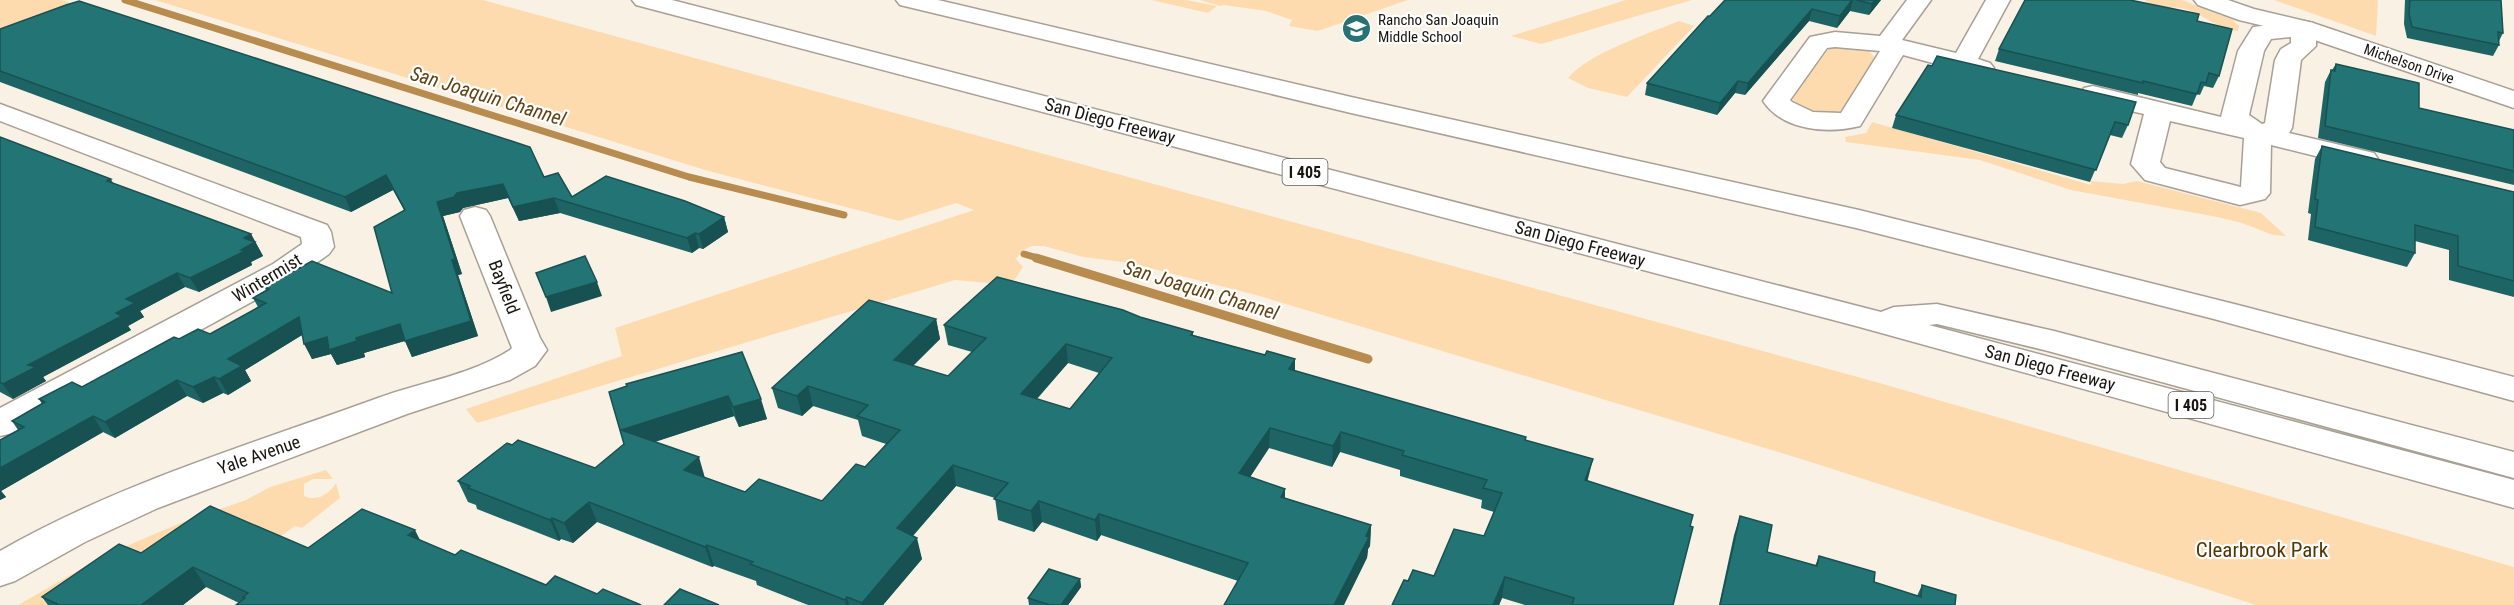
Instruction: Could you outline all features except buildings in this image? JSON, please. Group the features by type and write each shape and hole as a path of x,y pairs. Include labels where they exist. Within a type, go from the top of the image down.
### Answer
{"main road":[{"name":"San Diego Freeway","path":"644,0 1868,319 2514,494"},
{"path":"711,0 722,3 741,25"},
{"path":"908,0 1351,105 1881,224 2215,309 2514,389"},
{"path":"1920,0 1891,46 2009,74"},
{"path":"1962,63 1998,0"},
{"name":"Michelson Drive","path":"2206,0 2247,15 2304,27"},
{"name":"Michelson Drive","path":"2248,0 2304,27 2514,100"},
{"path":"2304,27 2303,46 2290,54 2288,60 2278,128 2258,134 2235,117 2251,51 2262,32 2304,27"},
{"path":"2067,88 2386,165"},
{"path":"2159,110 2145,164 2155,174 2240,196 2255,193 2258,134"},
{"name":"Wintermist","path":"0,112 316,232 318,247 284,271 0,424"},
{"name":"Bayfield","path":"475,216 523,338 530,350 525,357"},
{"path":"1868,319 1937,314 2054,342 2514,465"},
{"name":"Yale Avenue","path":"0,570 35,548 97,518 167,489 400,403 506,368 525,357"}],"green space":[{"path":"0,0 62,0 83,7 0,39"},
{"name":"Clearbrook Park","path":"155,0 483,0 1876,382 2514,567 2514,605 2256,605 1798,458 1256,295 1130,263 1083,257 1044,246 1032,246 1023,250 1016,259 1023,267 1011,285 955,280 477,423 466,409 622,356 615,328 974,210 956,203 899,221 705,170"},
{"path":"1151,0 1186,0 1217,6 1208,13"},
{"path":"1200,0 1408,0 1318,31 1289,26 1292,20 1266,11 1220,6"},
{"path":"1626,0 1692,0 1541,44 1511,36"},
{"path":"2145,0 2182,0 2233,20 2239,26 2238,31 2223,27 2187,10 2157,7"},
{"path":"2274,0 2378,0 2376,36"},
{"path":"1679,21 1694,26 1627,97 1588,88 1568,78 1577,69 1604,53"},
{"path":"1852,46 1863,49 1873,55 1876,60 1842,110 1827,114 1808,112 1795,105 1792,97 1830,47"},
{"path":"1872,122 2091,185 2091,181 2123,184 2137,181 2261,213 2286,236 2273,235 2242,223 2217,217 2071,190 1980,160 1846,142 1845,137 1866,133"},
{"path":"326,470 333,479 313,479 304,484 304,496 314,498 322,496 336,483 340,498 302,528 295,526 281,536 265,530 64,605 18,605 95,561 138,541 246,500 270,487"}],"waterway":[{"name":"San Joaquin Channel","path":"125,0 689,177 844,215"},
{"name":"San Joaquin Channel","path":"1024,254 1041,259"},
{"name":"San Joaquin Channel","path":"1036,258 1368,359"}],"place":[{"name":"Rancho San Joaquin Middle School","path":"1357,29"}]}
